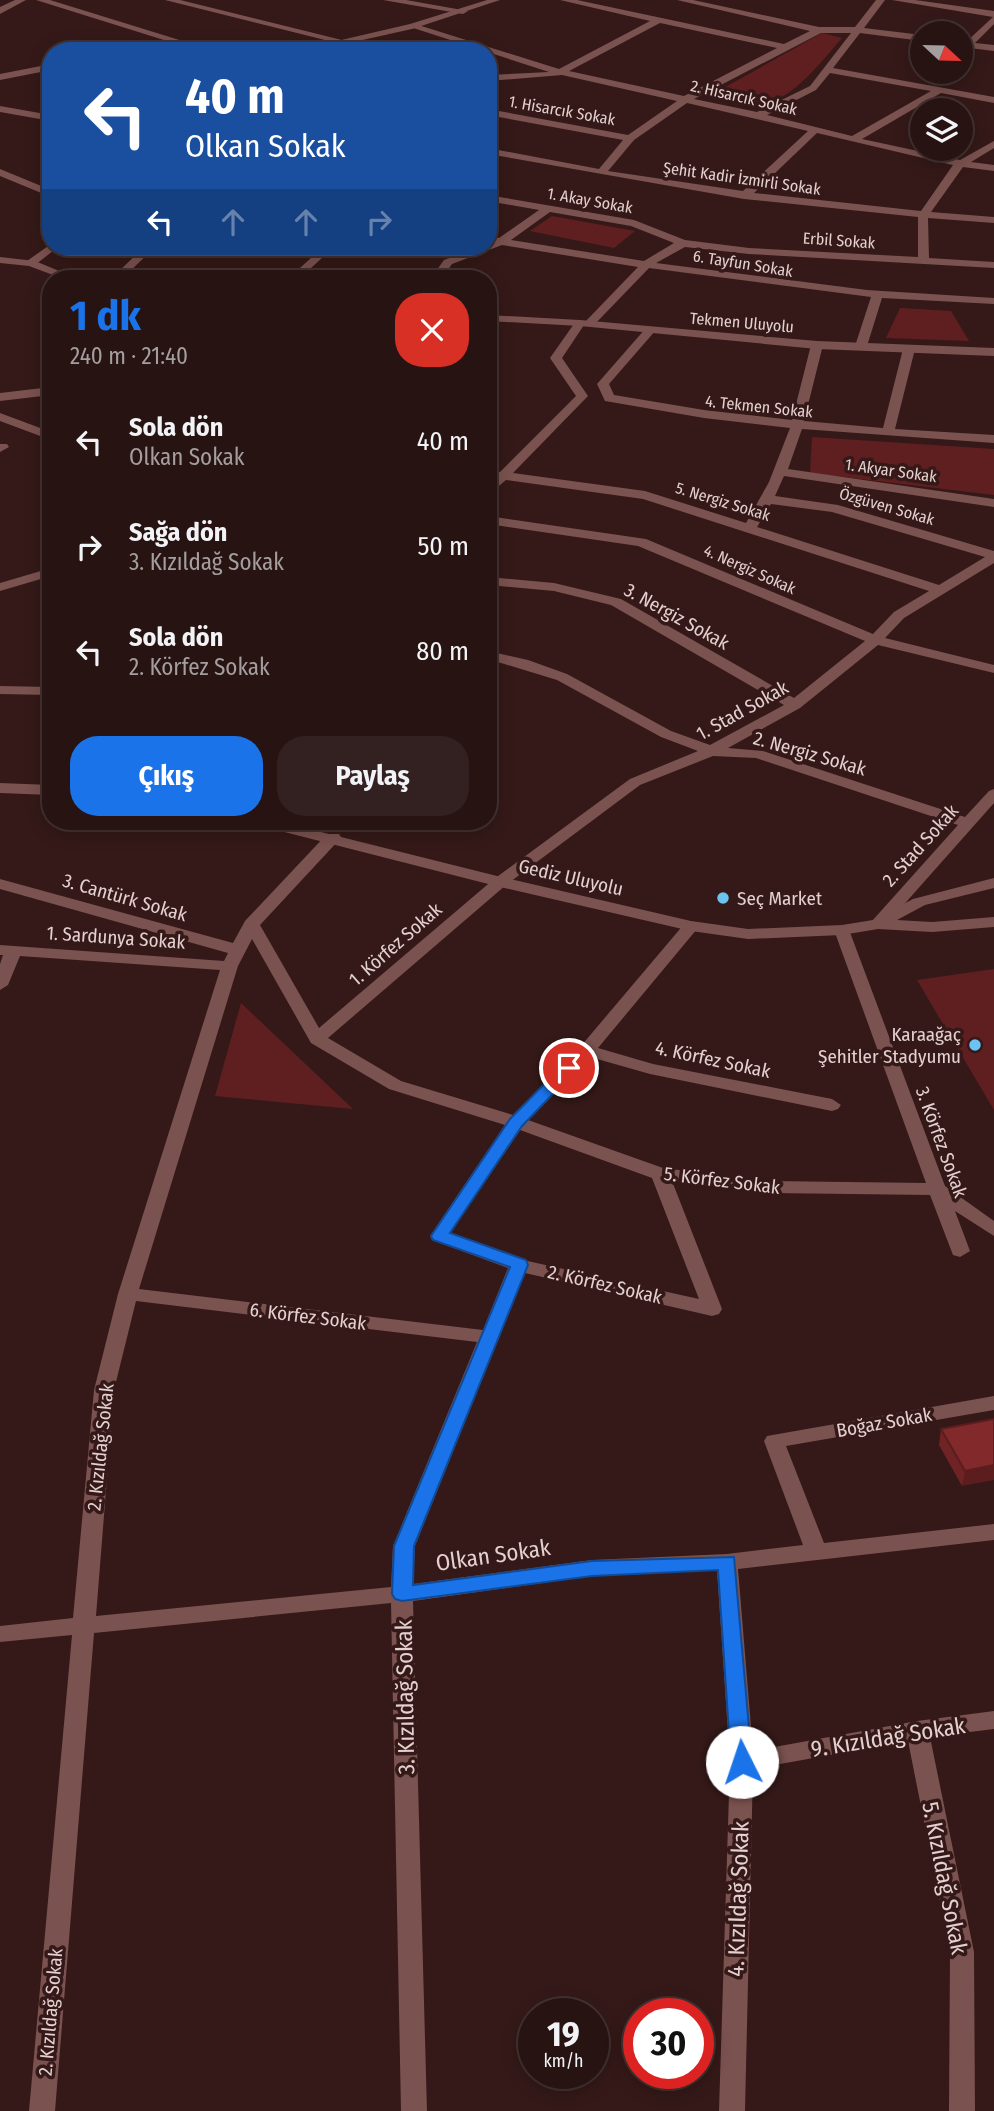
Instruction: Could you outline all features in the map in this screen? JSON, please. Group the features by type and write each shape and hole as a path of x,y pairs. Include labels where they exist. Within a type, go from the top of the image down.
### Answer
{"street":[{"path":"0,11 22,0"},
{"path":"40,0 180,42"},
{"path":"169,0 345,42 412,26 496,0"},
{"path":"387,0 463,11"},
{"path":"564,0 784,47"},
{"path":"681,0 818,30 858,30 910,36"},
{"path":"759,116 813,88 881,0"},
{"path":"897,0 994,17"},
{"path":"973,36 994,17"},
{"path":"497,77 556,74 659,20"},
{"name":"2. Hisarcık Sokak","path":"412,26 460,42"},
{"path":"601,173 630,138 686,99 818,30"},
{"path":"973,45 994,48"},
{"name":"2. Hisarcık Sokak","path":"497,54 556,74 686,99 959,165 994,168"},
{"path":"0,77 42,70"},
{"path":"829,70 994,100"},
{"path":"853,140 942,89"},
{"path":"0,109 42,116"},
{"name":"1. Hisarcık Sokak","path":"497,115 630,138"},
{"path":"744,196 815,130"},
{"path":"924,261 923,215 959,165 994,144"},
{"name":"Şehit Kadir İzmirli Sokak","path":"497,153 744,196 994,220"},
{"path":"0,172 42,190"},
{"name":"1. Akay Sokak","path":"497,200 634,223 683,243"},
{"path":"497,244 548,208"},
{"name":"6. Tayfun Sokak","path":"497,241 779,285 877,295 994,301"},
{"path":"497,483 582,396 556,358 585,323 648,263 683,243"},
{"name":"Erbil Sokak","path":"683,243 749,251 994,265"},
{"path":"31,263 42,255"},
{"path":"126,270 140,256"},
{"path":"303,270 319,256"},
{"path":"442,270 448,262 464,256"},
{"path":"0,260 31,263 49,270"},
{"path":"861,346 877,295"},
{"name":"Tekmen Uluyolu","path":"497,318 585,323 817,345 994,352"},
{"name":"4. Tekmen Sokak","path":"650,330 603,384 609,398 680,412 798,427 994,439"},
{"path":"750,527 783,472 798,427 817,345"},
{"path":"888,432 909,349"},
{"path":"0,397 42,392"},
{"path":"0,417 42,433"},
{"name":"1. Akyar Sokak","path":"783,472 994,503"},
{"name":"5. Nergiz Sokak","path":"497,476 645,495 940,590"},
{"name":"Özgüven Sokak","path":"768,499 833,508 994,556"},
{"name":"4. Nergiz Sokak","path":"497,521 641,542 875,640 994,669"},
{"name":"1. Stad Sokak","path":"500,882 635,782 711,751 795,705 875,640 899,615 994,556"},
{"path":"0,587 42,575"},
{"name":"3. Nergiz Sokak","path":"497,582 554,587 615,602 795,705"},
{"name":"2. Nergiz Sokak","path":"497,657 562,677 666,734 711,751 758,754 968,823"},
{"path":"0,690 42,691"},
{"path":"0,788 42,790"},
{"name":"2. Stad Sokak","path":"878,924 994,794"},
{"name":"Gediz Uluyolu","path":"308,830 500,882 691,926 748,934 842,930 878,924 932,927 994,922"},
{"name":"2. Kızıldağ Sokak","path":"42,2111 104,1390 128,1294 234,958 251,924 333,837"},
{"name":"1. Körfez Sokak","path":"317,1039 500,882"},
{"name":"Gediz Uluyolu","path":"878,924 919,902 994,883"},
{"name":"3. Cantürk Sokak","path":"0,884 234,958"},
{"path":"251,924 317,1039"},
{"name":"2. Körfez Sokak","path":"660,1174 712,1309 519,1265 439,1236 516,1122 587,1050 691,926"},
{"name":"3. Körfez Sokak","path":"842,930 960,1251"},
{"path":"0,985 7,951"},
{"name":"1. Sardunya Sokak","path":"7,951 234,958"},
{"name":"5. Körfez Sokak","path":"317,1039 395,1085 516,1122 660,1174 769,1187 937,1189"},
{"name":"4. Körfez Sokak","path":"587,1050 650,1069 832,1105"},
{"path":"937,1189 994,1230"},
{"name":"3. Kızıldağ Sokak","path":"414,2111 402,1594 404,1546 519,1265"},
{"name":"6. Körfez Sokak","path":"128,1294 488,1337"},
{"name":"Boğaz Sokak","path":"817,1553 774,1441 994,1403"},
{"name":"Olkan Sokak","path":"0,1634 83,1628 402,1594 592,1568 727,1562 994,1532"},
{"name":"4. Kızıldağ Sokak","path":"727,1562 742,1762 732,2111"},
{"name":"9. Kızıldağ Sokak","path":"742,1762 917,1730 994,1720"},
{"name":"5. Kızıldağ Sokak","path":"917,1730 962,1952 962,2111"}],"shaded area":[{"path":"822,33 842,38 813,72 789,93 762,105 748,105 711,95"},
{"path":"552,216 635,231 614,248 530,231"},
{"path":"900,308 951,311 969,341 886,338"},
{"path":"812,437 994,449 994,495 810,473"},
{"name":"Karaağaç Şehitler Stadyumu","path":"994,969 994,1110 917,980"},
{"path":"241,1003 353,1109 215,1096"}],"building":[{"path":"994,1419 994,1465 965,1471 941,1429"}],"place":[{"name":"Seç Market","path":"723,898"},
{"name":"Karaağaç Şehitler Stadyumu","path":"975,1045"}],"route":[{"path":"569,1068 516,1122 439,1236 519,1265 404,1546 402,1594 592,1568 727,1562 742,1762"}]}
